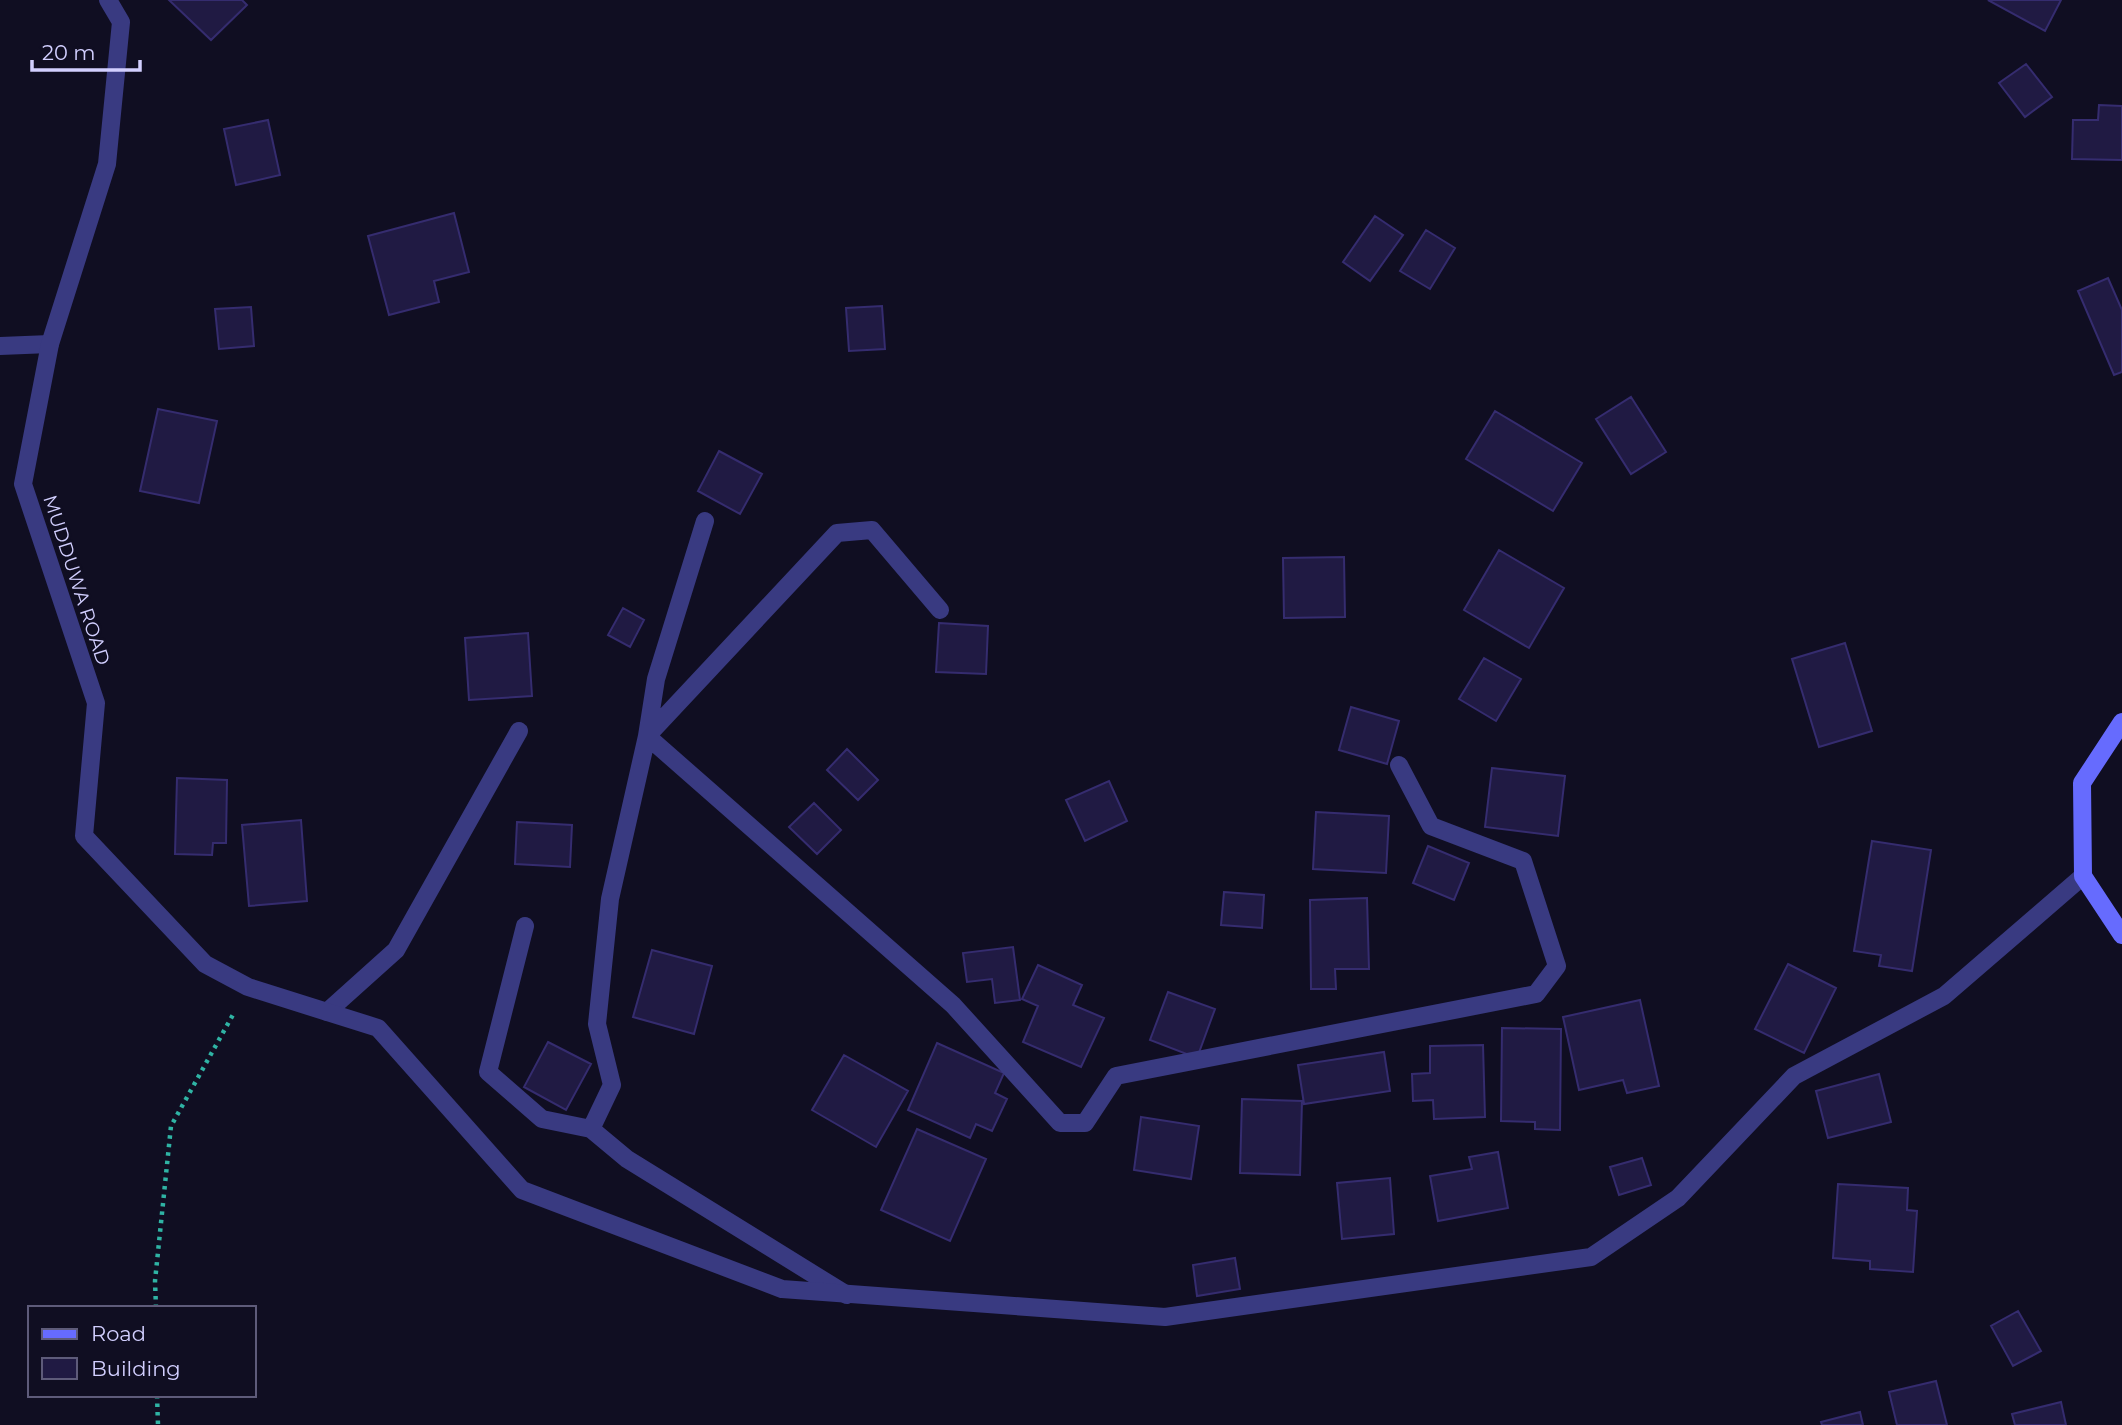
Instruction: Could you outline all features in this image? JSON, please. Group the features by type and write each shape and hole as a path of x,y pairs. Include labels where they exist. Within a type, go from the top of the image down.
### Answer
{"street":[{"name":"MUDDUWA ROAD","path":"108,0 121,22 107,164 50,344 23,484 96,703 84,836 205,964 248,987 378,1028 522,1190 782,1289 848,1296 1165,1317 1591,1257 1678,1198 1794,1076 1944,996 2083,876"},
{"path":"0,346 50,344"},
{"path":"591,1129 612,1085 597,1024 610,899 648,736 656,679 705,521"},
{"path":"648,736 836,533 872,530 940,610"},
{"path":"2122,722 2082,783 2083,876 2122,935"},
{"path":"327,1012 396,950 519,731"},
{"path":"648,736 953,1004 1060,1123 1085,1123 1116,1076 1536,995 1557,966 1523,861 1431,826 1398,765"},
{"path":"525,926 488,1072 542,1119 591,1129 626,1158 848,1296"}],"path":[{"path":"156,1306 155,1281 171,1126 248,987"},
{"path":"157,1397 158,1425"}],"building":[{"path":"169,0 242,0 247,5 211,40"},
{"path":"1988,0 2061,0 2045,31"},
{"path":"2026,64 2052,97 2025,117 1999,83"},
{"path":"2099,105 2122,106 2122,160 2072,159 2073,120 2098,120"},
{"path":"268,120 280,175 236,185 224,129"},
{"path":"454,213 469,272 434,281 439,302 389,315 368,236"},
{"path":"1375,216 1403,235 1370,281 1343,262"},
{"path":"1426,230 1455,248 1430,289 1400,271"},
{"path":"2108,278 2122,310 2122,372 2114,375 2078,291"},
{"path":"882,306 885,349 849,351 846,308"},
{"path":"251,307 254,346 219,349 215,309"},
{"path":"1631,397 1666,452 1631,474 1596,419"},
{"path":"158,409 217,421 199,503 140,491"},
{"path":"1495,411 1582,463 1553,511 1466,459"},
{"path":"719,451 762,474 740,514 698,491"},
{"path":"1499,550 1564,588 1529,648 1464,610"},
{"path":"1344,557 1345,617 1284,618 1283,558"},
{"path":"623,608 644,620 630,647 608,635"},
{"path":"939,623 988,626 986,674 936,672"},
{"path":"528,633 532,696 469,700 465,638"},
{"path":"1845,643 1872,731 1819,747 1792,659"},
{"path":"1484,658 1521,679 1496,721 1459,699"},
{"path":"1351,707 1399,721 1387,764 1339,750"},
{"path":"847,749 878,780 858,800 827,770"},
{"path":"1492,768 1565,776 1558,836 1485,827"},
{"path":"177,778 227,780 226,843 213,843 212,855 175,854"},
{"path":"1109,781 1127,821 1085,841 1066,800"},
{"path":"814,803 841,830 817,854 789,827"},
{"path":"1316,812 1389,816 1386,873 1313,869"},
{"path":"301,820 307,901 249,906 242,825"},
{"path":"517,822 572,825 570,867 515,864"},
{"path":"1872,841 1931,850 1912,971 1879,966 1881,955 1854,951"},
{"path":"1428,846 1469,863 1454,900 1413,883"},
{"path":"1224,892 1264,895 1262,928 1221,925"},
{"path":"1367,898 1369,969 1335,969 1336,989 1311,989 1310,900"},
{"path":"1013,947 1020,1000 995,1003 992,979 967,982 963,953"},
{"path":"652,950 712,966 694,1034 633,1017"},
{"path":"1788,964 1836,988 1804,1053 1755,1029"},
{"path":"1038,965 1082,985 1073,1005 1104,1018 1081,1067 1023,1042 1038,1006 1022,999"},
{"path":"1168,992 1215,1009 1197,1058 1150,1040"},
{"path":"1640,1000 1659,1086 1627,1093 1623,1080 1579,1090 1563,1017"},
{"path":"1502,1028 1561,1029 1560,1130 1535,1129 1535,1122 1501,1121"},
{"path":"548,1042 591,1064 566,1110 524,1087"},
{"path":"937,1043 1004,1073 995,1093 1007,1099 992,1131 976,1124 970,1138 908,1110"},
{"path":"1483,1045 1485,1117 1434,1119 1433,1100 1413,1101 1412,1074 1430,1073 1430,1046"},
{"path":"1384,1052 1390,1091 1304,1104 1298,1065"},
{"path":"844,1055 908,1091 876,1147 812,1110"},
{"path":"1879,1074 1891,1122 1828,1138 1816,1091"},
{"path":"1242,1099 1302,1101 1300,1175 1240,1173"},
{"path":"1141,1117 1199,1126 1191,1179 1134,1170"},
{"path":"917,1129 986,1159 950,1241 881,1210"},
{"path":"1498,1152 1508,1208 1438,1221 1430,1176 1472,1169 1469,1157"},
{"path":"1642,1158 1651,1185 1619,1195 1610,1167"},
{"path":"1390,1178 1394,1234 1342,1239 1337,1183"},
{"path":"1838,1184 1908,1188 1907,1210 1917,1211 1913,1272 1870,1269 1870,1261 1833,1258"},
{"path":"1235,1258 1240,1289 1197,1296 1193,1265"},
{"path":"2018,1311 2041,1351 2013,1366 1991,1326"},
{"path":"1936,1381 1947,1425 1897,1425 1889,1392"},
{"path":"2061,1402 2066,1425 2015,1425 2012,1414"},
{"path":"1860,1412 1863,1425 1822,1425 1821,1422"}]}
